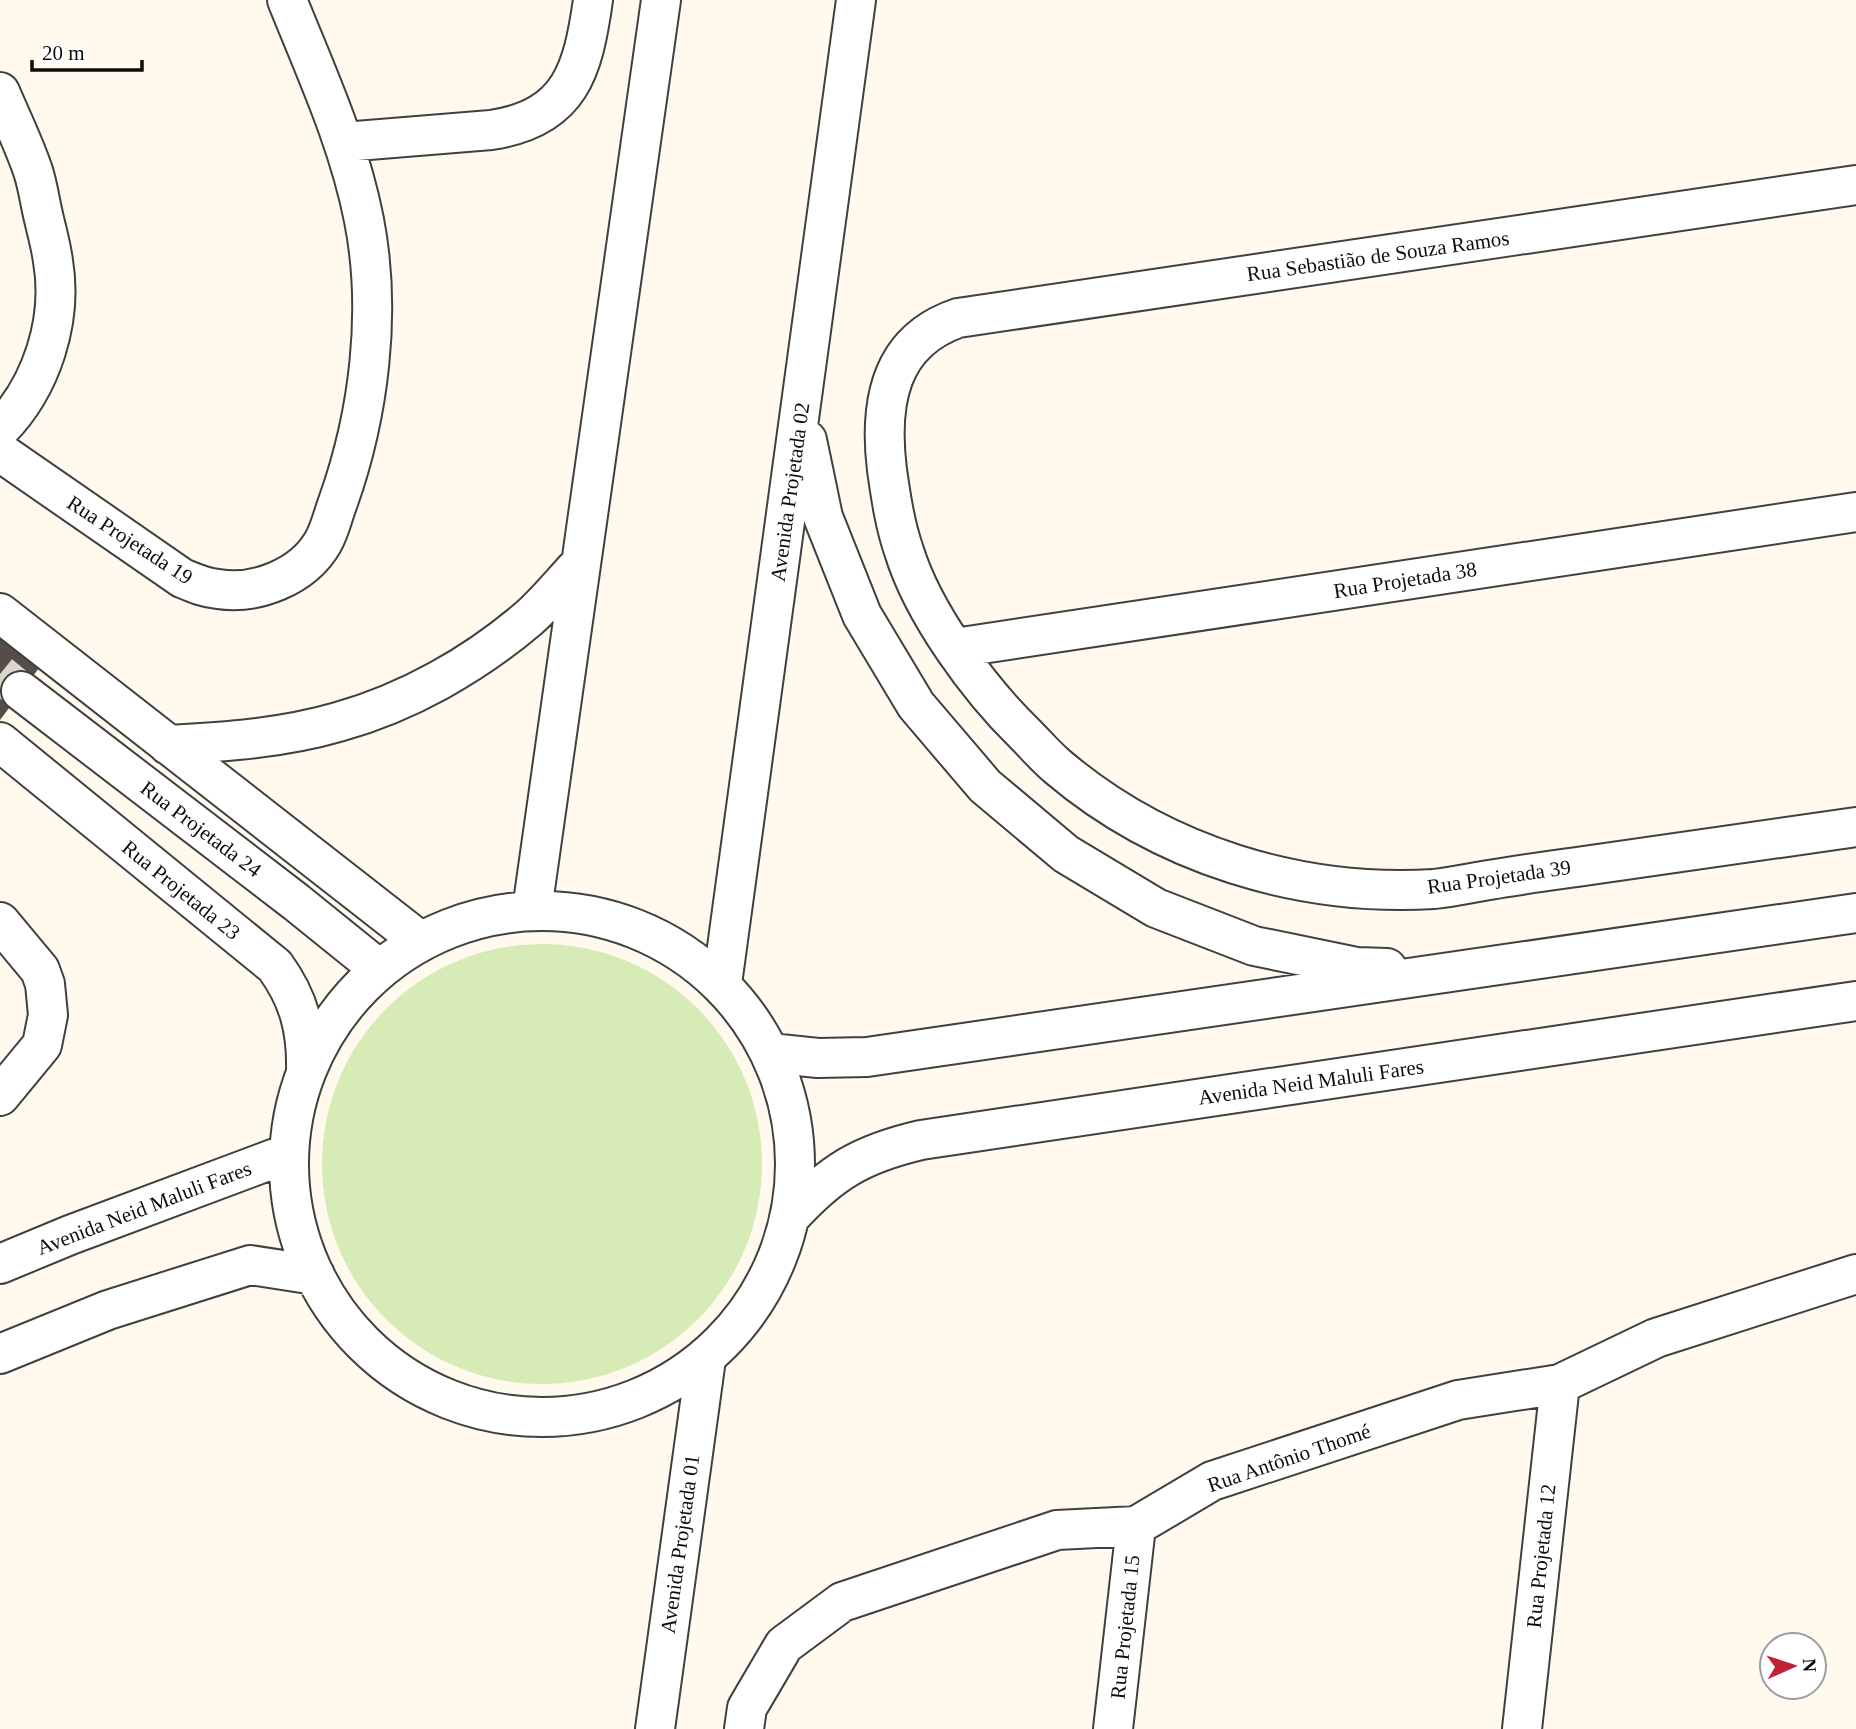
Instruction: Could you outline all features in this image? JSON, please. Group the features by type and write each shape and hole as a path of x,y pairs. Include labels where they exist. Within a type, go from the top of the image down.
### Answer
{"street":[{"name":"Rua Projetada 19","path":"0,452 182,578 199,585 216,589 252,589 285,577 299,568 323,542 351,465 368,385 372,303 364,221 344,142 287,0"},
{"path":"344,142 508,128 538,115 564,93 577,72 586,48 593,0"},
{"path":"532,910 661,0"},
{"name":"Avenida Projetada 02","path":"722,984 856,0"},
{"path":"0,92 34,173 54,262 55,295 52,327 43,359 30,389 12,417 0,429"},
{"name":"Rua Sebastião de Souza Ramos","path":"909,349 931,330 958,318 1856,185"},
{"name":"Rua Projetada 39","path":"909,349 893,375 887,404 885,454 892,505 905,554 925,600 955,648 1000,710 1058,767 1124,815 1197,852 1275,877 1355,889 1437,888 1856,827"},
{"path":"801,413 823,517 862,615 916,705 985,786 1066,854 1156,908 1217,932 1254,946 1357,967 1462,971"},
{"name":"Rua Projetada 38","path":"955,648 1856,512"},
{"path":"168,745 266,737 338,722 406,697 471,662 520,625 580,564"},
{"path":"0,612 420,941"},
{"name":"Rua Projetada 24","path":"22,691 379,969"},
{"name":"Rua Projetada 23","path":"0,743 275,965 288,984 304,1026 306,1071"},
{"path":"532,910 574,911 615,920 654,936 690,957 722,984 748,1017 770,1053 785,1092 793,1133 796,1175 790,1217 778,1257 760,1295 735,1329 706,1359 671,1383 634,1402 594,1413 552,1419 511,1417 430,1393 395,1371 363,1344 336,1312 314,1275 300,1236 291,1195 289,1153 294,1111 306,1071 325,1033 349,999 379,969 420,941 451,927 491,915 532,910"},
{"path":"770,1053 818,1058 867,1057 1856,914"},
{"path":"0,922 40,970 46,985 48,1015 42,1045 0,1096"},
{"name":"Avenida Neid Maluli Fares","path":"790,1217 811,1194 835,1174 861,1158 920,1140 1856,1001"},
{"name":"Avenida Neid Maluli Fares","path":"0,1264 82,1230 289,1153"},
{"path":"0,1354 108,1310 250,1265 314,1275"},
{"name":"Rua Antônio Thomé","path":"744,1729 747,1708 784,1645 842,1602 1057,1530 1136,1526 1212,1481 1458,1401 1560,1384 1656,1338 1856,1274"},
{"name":"Avenida Projetada 01","path":"655,1729 706,1359"},
{"name":"Rua Projetada 12","path":"1522,1729 1560,1384"},
{"name":"Rua Projetada 15","path":"1113,1729 1136,1526"}],"green space":[{"path":"542,944 585,948 626,961 664,981 698,1008 725,1042 745,1080 758,1121 762,1164 758,1207 745,1248 725,1286 698,1320 664,1347 626,1367 585,1380 542,1384 499,1380 458,1367 420,1347 386,1320 359,1286 339,1248 326,1207 322,1164 326,1121 339,1080 359,1042 386,1008 420,981 458,961 499,948"}],"building":[{"path":"0,626 48,656 0,720"}],"tunnel":[{"path":"0,674 21,691"}]}
